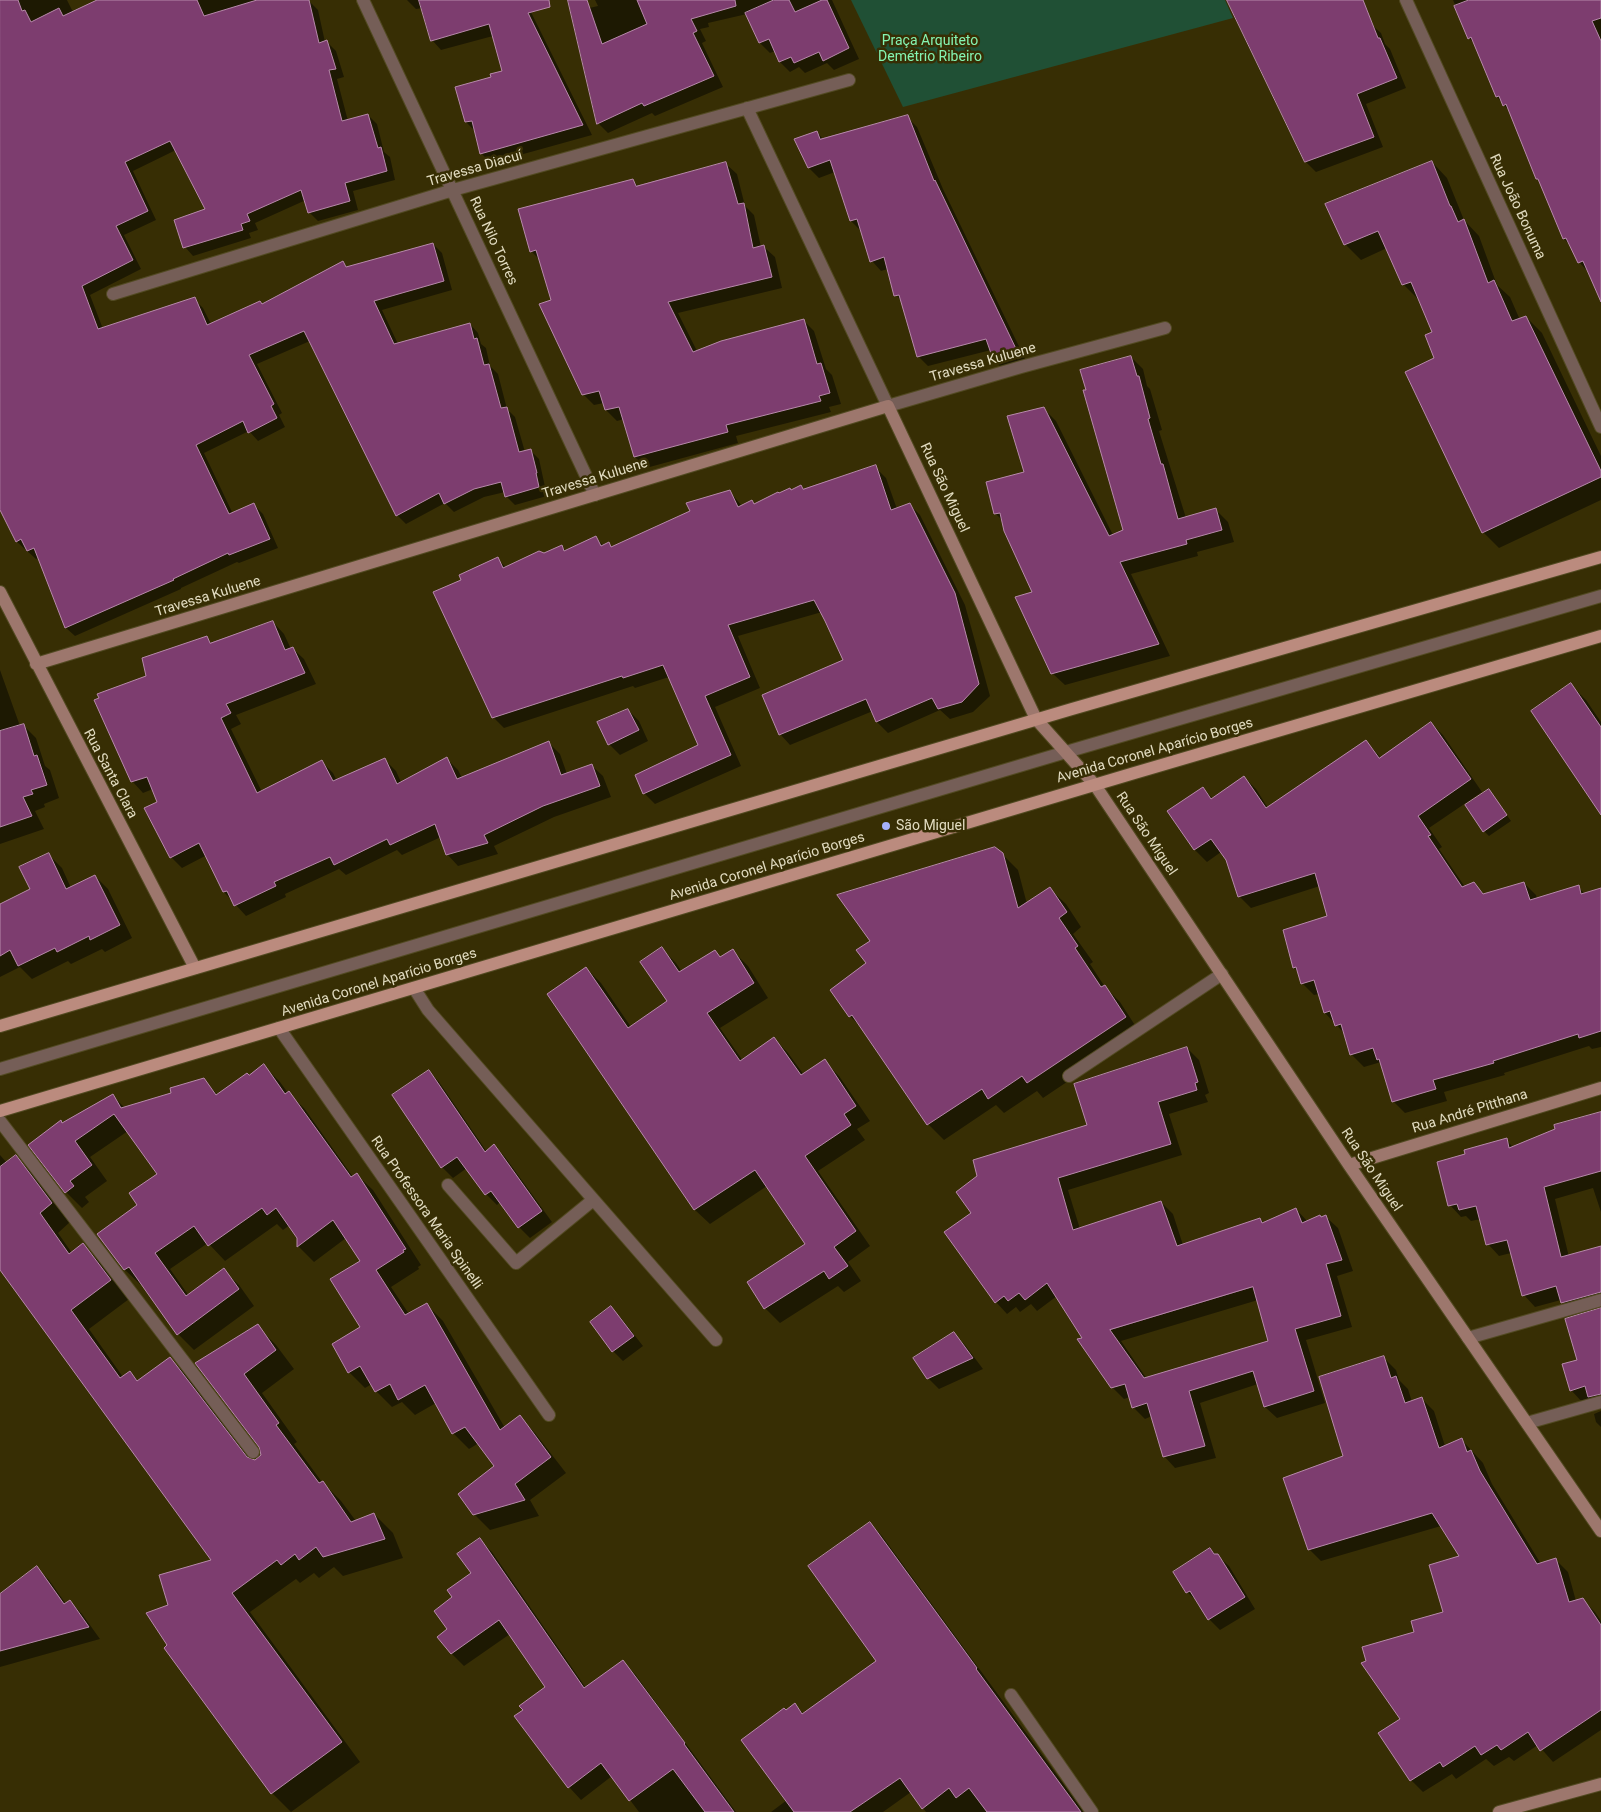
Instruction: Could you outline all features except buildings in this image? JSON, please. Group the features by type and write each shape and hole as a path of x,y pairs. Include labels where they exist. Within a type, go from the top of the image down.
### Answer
{"main road":[{"path":"0,1026 1036,719 1601,557"},
{"name":"Avenida Coronel Aparício Borges","path":"0,1111 1601,636"}],"street":[{"name":"Rua Nilo Torres","path":"363,0 595,495"},
{"name":"Rua João Bonuma","path":"1406,0 1601,427"},
{"name":"Travessa Diacuí","path":"112,294 453,190 849,80"},
{"name":"Rua São Miguel","path":"747,108 1036,719 1095,785 1348,1164 1601,1531"},
{"name":"Travessa Kuluene","path":"36,664 888,406 1165,328"},
{"name":"Rua Santa Clara","path":"0,592 195,968"},
{"path":"0,1069 1066,752 1601,596"},
{"path":"1069,1076 1222,974"},
{"path":"414,988 428,1010 716,1340"},
{"name":"Rua Professora Maria Spinelli","path":"279,1028 549,1415"},
{"name":"Rua André Pitthana","path":"1348,1164 1601,1088"},
{"path":"0,1121 252,1452"},
{"path":"448,1185 516,1263 593,1200"},
{"path":"1468,1338 1601,1300"},
{"path":"1527,1423 1601,1402"},
{"path":"1011,1695 1092,1812"},
{"path":"1499,1812 1601,1784"}],"green space":[{"name":"Praça Arquiteto Demétrio Ribeiro","path":"851,0 1225,0 1233,18 903,107"}],"place":[{"name":"São Miguel","path":"886,826"}]}
